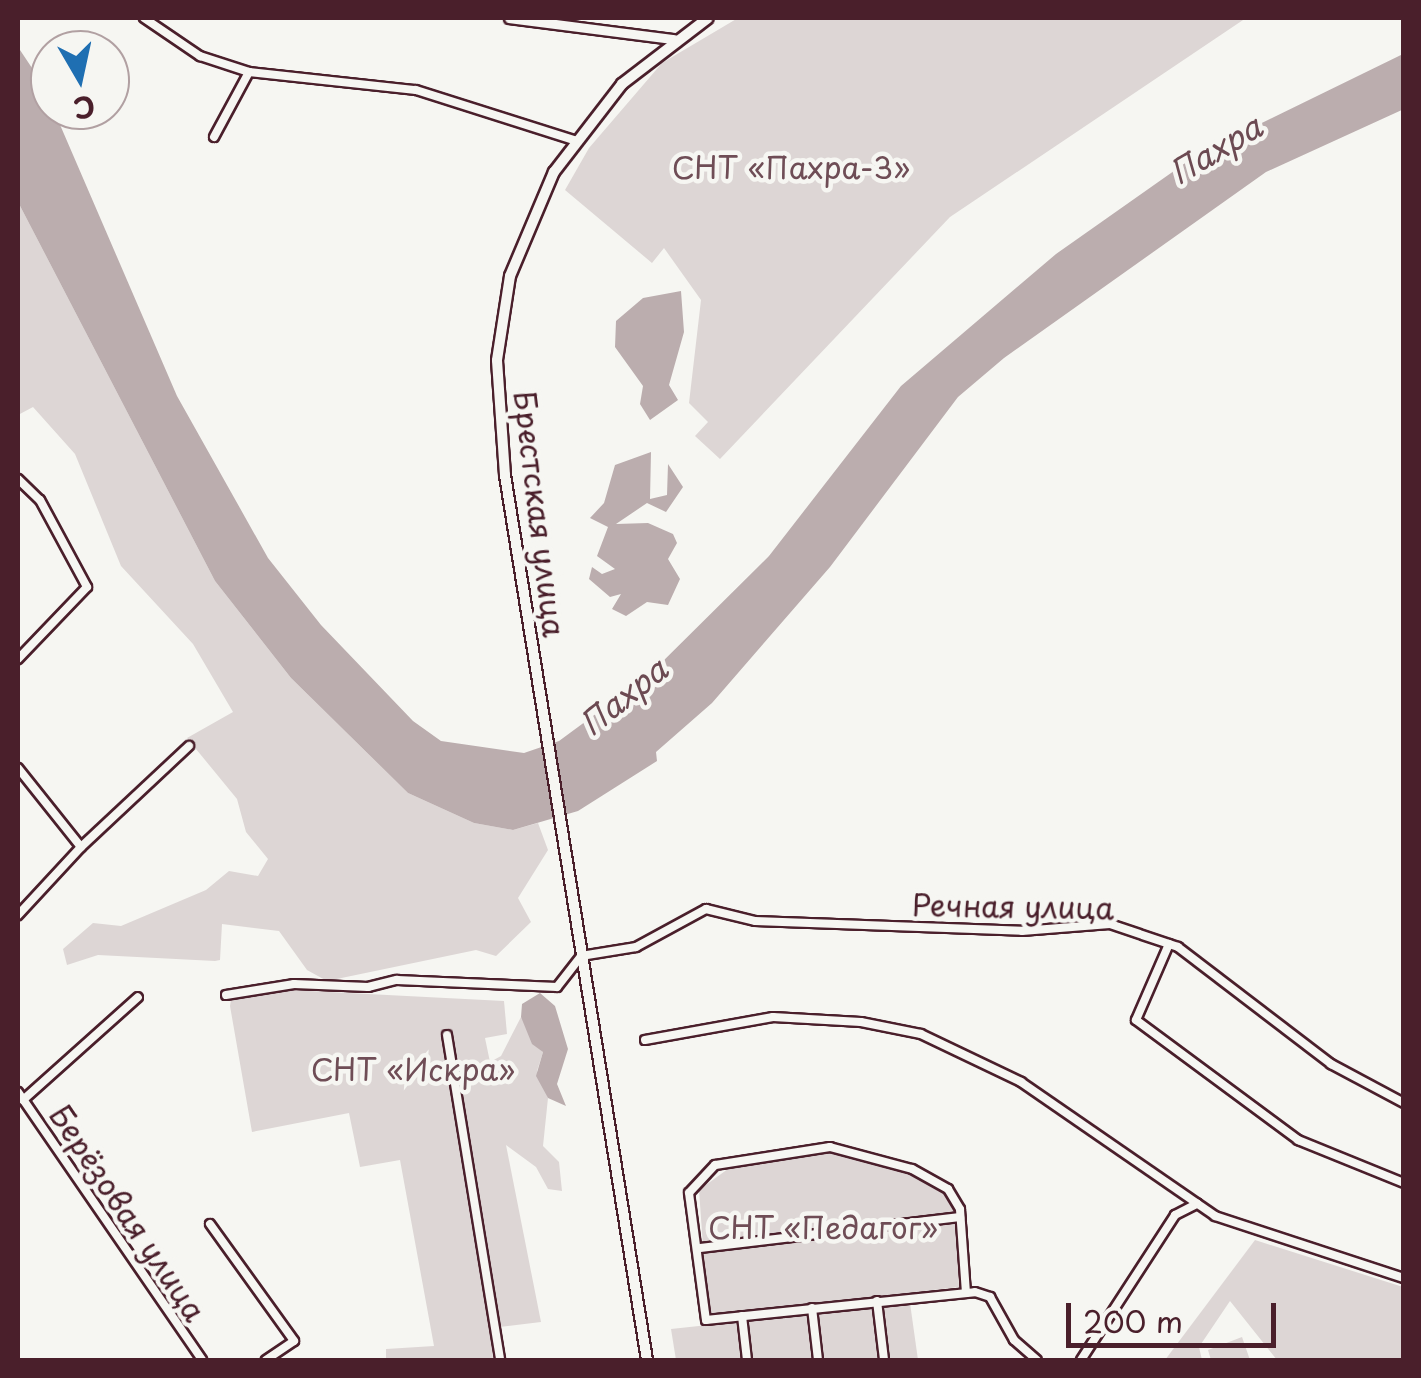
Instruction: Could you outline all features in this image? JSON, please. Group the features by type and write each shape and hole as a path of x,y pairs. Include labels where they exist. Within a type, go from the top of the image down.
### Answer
{"main road":[{"name":"Брестская улица","path":"647,1360 504,475 497,360 504,302 522,240 574,140 630,76 674,39 708,18"}],"street":[{"path":"144,18 200,56 249,72 416,90 574,140"},
{"path":"509,18 674,39"},
{"path":"214,137 249,72"},
{"path":"18,479 40,500 87,587 18,659"},
{"path":"18,915 81,848 189,746"},
{"path":"18,768 81,848"},
{"name":"Речная улица","path":"581,956 636,947 706,909 755,920 1022,931 1110,924 1170,944 1331,1064 1404,1103"},
{"path":"1170,944 1136,1020 1298,1140 1404,1183"},
{"path":"226,996 294,984 368,987 397,980 557,987 581,956"},
{"path":"20,1096 138,997"},
{"path":"645,1040 773,1017 861,1022 921,1034 1021,1082 1215,1216 1404,1278"},
{"path":"447,1035 500,1360"},
{"name":"Берёзовая улица","path":"20,1096 202,1360"},
{"path":"966,1293 960,1217 948,1189 912,1168 830,1147 715,1166 689,1192 700,1248 700,1305 706,1320 966,1293 990,1297 1014,1340 1037,1360"},
{"path":"1081,1360 1175,1215 1197,1204"},
{"path":"700,1248 960,1217"},
{"path":"210,1224 294,1341 266,1360"},
{"path":"877,1301 884,1360"},
{"path":"812,1308 818,1360"},
{"path":"742,1316 747,1360"}],"green space":[{"name":"СНТ «Пахра-3»","path":"738,18 1246,18 950,217 720,459 695,436 708,422 689,403 701,300 664,248 652,263 565,190 589,148 662,63"},
{"path":"18,202 215,581 291,678 408,793 474,823 513,830 538,823 548,850 518,898 531,922 496,956 476,950 327,981 307,970 279,931 222,924 220,960 98,955 67,965 63,949 93,923 121,926 206,890 229,871 258,876 268,859 246,832 237,799 187,738 233,712 193,644 121,566 75,454 33,407 18,415"},
{"name":"СНТ «Искра»","path":"290,990 504,1001 507,1034 485,1038 490,1062 501,1056 521,1017 543,1052 537,1071 548,1098 543,1146 559,1162 562,1191 548,1189 536,1167 506,1145 541,1322 491,1328 493,1360 386,1360 386,1349 434,1346 400,1160 360,1167 349,1113 252,1132 231,1000"},
{"name":"СНТ «Педагог»","path":"831,1150 909,1170 945,1190 956,1210 959,1287 708,1316 699,1190 732,1166"},
{"path":"1255,1240 1403,1287 1403,1360 1277,1360 1230,1301 1199,1347 1202,1360 1165,1360"},
{"path":"910,1303 918,1360 676,1360 671,1329"},
{"path":"1242,1337 1250,1360 1211,1360 1208,1350"}],"water":[{"name":"Пахра","path":"18,47 30,65 30,130 62,130 177,396 268,558 321,625 413,721 441,741 524,753 559,741 650,674 769,556 901,386 1056,254 1198,154 1403,54 1404,109 1266,172 1004,358 958,397 830,567 712,703 656,752 657,761 578,811 513,830 474,823 408,793 291,678 215,581 18,202"},
{"path":"681,291 684,332 669,385 678,400 650,420 640,404 643,386 615,347 616,321 643,298"},
{"path":"651,452 650,499 667,495 668,464 683,487 666,512 647,503 616,524 648,523 673,534 677,543 668,559 680,579 668,605 647,602 626,616 612,609 621,594 610,597 589,579 592,567 602,574 615,569 597,556 608,527 590,518 604,503 615,465"},
{"path":"540,993 555,1006 568,1049 557,1084 566,1106 548,1098 536,1076 543,1052 532,1044 521,1017 522,1004"}]}
